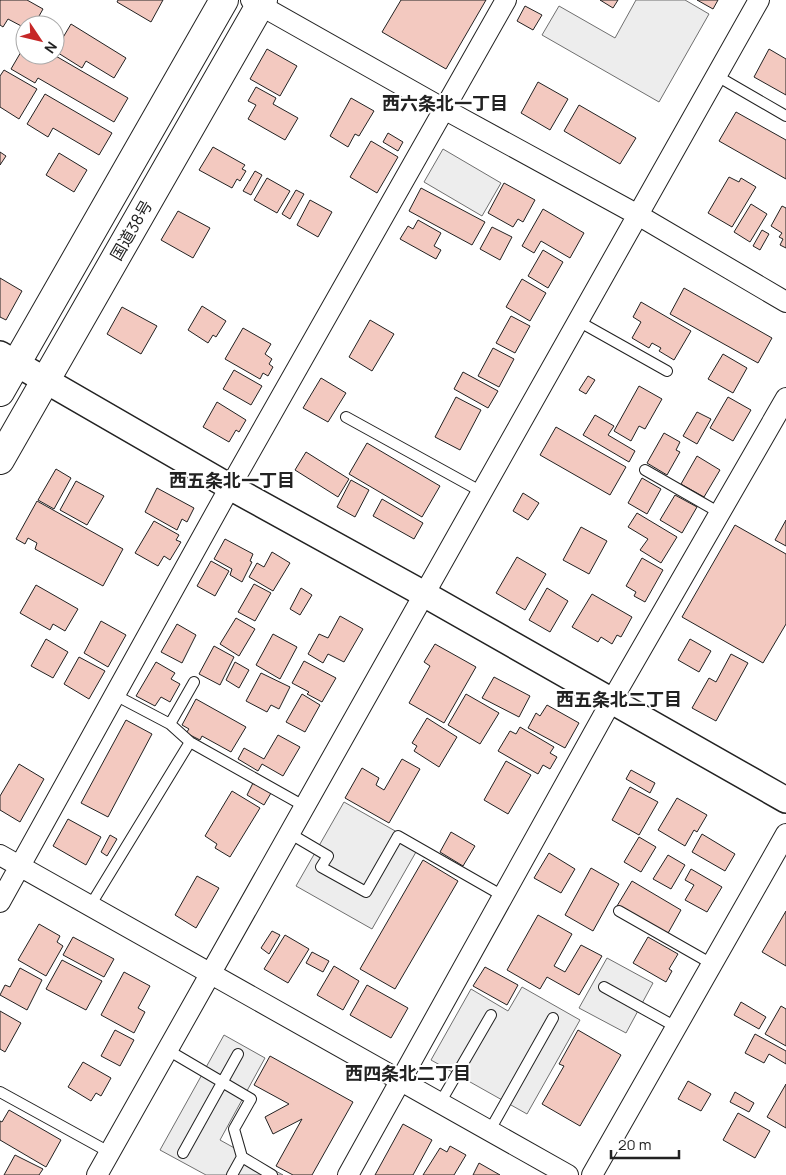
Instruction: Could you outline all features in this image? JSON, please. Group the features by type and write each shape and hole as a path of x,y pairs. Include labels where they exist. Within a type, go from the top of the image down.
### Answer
{"highway":[{"name":"国道38号","path":"0,392 8,359 224,0"},
{"name":"国道38号","path":"0,460 258,2"}],"street":[{"path":"0,902 230,487 506,0"},
{"path":"97,1175 166,1049 759,0"},
{"path":"258,2 444,109 638,216 786,302"},
{"path":"8,359 230,487 424,594 786,800"},
{"path":"348,1175 612,700 786,398"},
{"path":"592,1175 786,834"},
{"path":"0,855 568,1175"}],"lane":[{"path":"717,76 786,116"},
{"path":"578,321 667,371"},
{"path":"346,417 482,492"},
{"path":"645,470 720,513"},
{"path":"170,724 194,682"},
{"path":"115,694 170,724 190,742 304,806"},
{"path":"90,906 190,742"},
{"path":"289,833 328,856 321,867 366,892 398,836 503,896"},
{"path":"619,911 712,964"},
{"path":"604,987 676,1027"},
{"path":"440,1103 491,1015"},
{"path":"490,1130 553,1018"},
{"path":"166,1049 252,1099 234,1129 242,1157 272,1175"},
{"path":"184,1153 238,1054"},
{"path":"0,1092 109,1152"},
{"path":"232,1175 242,1157"}],"shaded area":[{"path":"636,0 685,0 709,14 659,102 542,35 559,6 615,38"},
{"path":"443,149 501,183 482,216 424,182"},
{"path":"344,802 420,845 372,929 296,886"},
{"path":"607,958 653,983 626,1033 579,1008"},
{"path":"522,987 580,1020 527,1114 431,1060 471,989 508,1011"},
{"path":"224,1035 265,1058 220,1140 283,1175 206,1175 160,1150"}],"building":[{"path":"0,0 27,0 43,9 40,15 15,15 15,23 8,19 3,27 0,25"},
{"path":"118,0 163,0 151,22 117,2"},
{"path":"401,0 486,0 446,69 382,32"},
{"path":"600,0 618,0 613,8"},
{"path":"697,0 718,0 713,9"},
{"path":"525,6 542,15 533,30 517,21"},
{"path":"71,24 126,58 114,78 86,61 82,68 65,57 65,34"},
{"path":"267,49 297,66 280,96 250,79"},
{"path":"769,49 786,59 786,95 754,77"},
{"path":"65,61 128,98 114,122 38,78 35,83 11,69 15,62 15,65 65,65"},
{"path":"4,70 37,89 19,119 0,107 0,76"},
{"path":"538,82 568,99 550,130 521,113"},
{"path":"256,87 276,98 273,104 298,118 285,140 248,119 256,105 248,101"},
{"path":"45,94 112,133 99,155 53,128 48,137 27,124"},
{"path":"351,98 374,111 359,136 355,134 348,147 330,136"},
{"path":"579,105 636,138 620,164 564,131"},
{"path":"736,112 786,140 786,179 719,141"},
{"path":"388,133 403,142 398,151 383,142"},
{"path":"371,141 398,157 377,193 350,177"},
{"path":"213,147 245,165 242,169 246,171 240,181 237,179 232,188 199,170"},
{"path":"0,152 6,156 0,165"},
{"path":"59,153 87,170 74,192 46,175"},
{"path":"255,171 262,175 251,195 243,191"},
{"path":"729,177 739,182 741,178 756,187 732,227 708,213"},
{"path":"267,178 290,191 277,213 254,200"},
{"path":"504,183 535,200 523,222 518,219 513,227 488,213"},
{"path":"421,188 485,222 472,245 409,211"},
{"path":"296,190 304,194 290,219 282,214"},
{"path":"310,200 332,212 318,237 297,225"},
{"path":"751,204 767,214 750,242 734,232"},
{"path":"782,206 786,208 786,248 780,245 783,239 779,237 782,233 771,226"},
{"path":"543,209 584,233 570,258 541,241 534,253 522,246"},
{"path":"178,211 210,228 193,258 161,240"},
{"path":"418,220 441,233 434,246 441,250 436,259 400,239 408,226 413,229"},
{"path":"492,227 512,237 500,260 480,249"},
{"path":"762,230 769,234 760,250 753,246"},
{"path":"543,250 563,262 548,288 528,276"},
{"path":"0,278 22,291 6,320 0,317"},
{"path":"522,279 546,293 530,321 506,307"},
{"path":"684,288 772,338 758,363 670,314"},
{"path":"641,302 691,331 674,360 659,351 661,348 652,343 649,348 632,338 641,322 633,317"},
{"path":"202,306 226,321 216,337 213,335 208,343 188,330"},
{"path":"122,307 157,326 141,354 107,334"},
{"path":"511,316 530,326 515,353 496,343"},
{"path":"370,320 394,334 372,371 349,357"},
{"path":"243,328 271,344 265,354 272,359 269,364 273,367 268,376 263,373 260,379 225,359"},
{"path":"493,348 514,359 499,387 478,376"},
{"path":"723,354 747,368 733,393 708,379"},
{"path":"234,370 262,386 251,405 223,389"},
{"path":"463,372 498,391 488,408 454,389"},
{"path":"588,376 595,380 586,394 579,390"},
{"path":"321,378 346,393 328,422 303,408"},
{"path":"639,386 662,399 645,429 639,426 631,441 614,431"},
{"path":"456,397 481,410 460,450 435,437"},
{"path":"728,397 751,410 733,441 710,428"},
{"path":"217,402 246,420 239,432 236,430 229,442 203,427"},
{"path":"697,412 711,419 697,444 683,436"},
{"path":"595,415 614,426 608,435 635,451 629,462 583,435"},
{"path":"556,427 626,467 610,495 540,455"},
{"path":"664,433 680,442 676,450 680,452 667,475 647,463"},
{"path":"367,443 440,486 422,517 349,474"},
{"path":"306,452 349,479 338,497 295,470"},
{"path":"697,456 720,470 704,497 681,484"},
{"path":"56,469 71,478 54,509 38,500"},
{"path":"642,478 661,489 647,514 628,503"},
{"path":"351,480 369,490 355,517 337,507"},
{"path":"76,481 104,496 87,525 60,510"},
{"path":"157,488 194,508 187,522 182,519 177,530 145,512"},
{"path":"523,493 539,503 528,520 513,511"},
{"path":"675,495 697,507 682,533 660,520"},
{"path":"382,499 423,523 414,539 373,516"},
{"path":"37,501 123,549 103,586 35,549 37,543 28,538 25,544 16,539"},
{"path":"637,513 677,537 661,563 640,550 648,539 628,527"},
{"path":"786,520 786,546 775,540"},
{"path":"154,521 179,535 176,540 181,542 170,560 164,556 158,566 135,553"},
{"path":"735,525 786,554 786,624 763,663 682,617"},
{"path":"581,527 607,541 589,574 563,560"},
{"path":"225,539 253,554 250,561 252,562 242,582 230,575 232,569 214,559"},
{"path":"272,552 290,563 273,591 249,577 257,563 264,567"},
{"path":"517,557 546,574 525,610 496,593"},
{"path":"642,558 663,570 645,602 634,596 636,592 626,586"},
{"path":"211,561 229,571 215,596 197,586"},
{"path":"254,584 271,593 255,621 238,612"},
{"path":"36,585 78,609 65,631 53,624 50,630 20,613"},
{"path":"301,588 312,595 300,615 290,609"},
{"path":"547,588 568,601 550,632 529,620"},
{"path":"592,594 632,617 621,637 617,635 612,644 601,637 598,642 572,627"},
{"path":"340,616 363,629 344,662 328,654 323,663 308,654 319,634 328,638"},
{"path":"236,618 255,629 239,656 220,644"},
{"path":"101,621 126,635 108,667 84,653"},
{"path":"177,624 196,635 182,663 161,652"},
{"path":"273,634 297,647 280,679 256,665"},
{"path":"46,639 68,652 53,678 31,666"},
{"path":"690,639 711,651 699,672 678,660"},
{"path":"435,644 476,667 444,723 409,703 430,666 424,662"},
{"path":"214,646 234,657 220,685 199,674"},
{"path":"731,654 748,663 716,721 692,708 709,678 716,682"},
{"path":"79,657 105,671 89,699 64,684"},
{"path":"304,661 336,678 322,702 292,683"},
{"path":"156,662 175,673 171,679 180,684 170,702 161,697 155,706 136,696"},
{"path":"235,662 249,670 239,688 226,680"},
{"path":"261,673 290,687 279,709 271,705 267,712 246,701"},
{"path":"494,677 530,696 519,717 482,698"},
{"path":"302,694 320,705 305,732 286,722"},
{"path":"466,694 499,713 480,744 448,725"},
{"path":"196,699 246,727 231,752 202,736 200,740 186,733 189,729 182,725"},
{"path":"547,705 579,723 565,748 528,728 536,713 540,716"},
{"path":"427,718 457,737 439,767 414,751 417,746 412,743"},
{"path":"126,720 152,734 108,817 81,803"},
{"path":"520,727 554,747 550,753 557,757 550,769 543,765 538,774 498,751 510,731 516,734"},
{"path":"278,735 300,747 283,776 262,764 258,771 238,759 244,748 264,759"},
{"path":"402,759 420,769 389,823 345,798 362,768 379,778 376,785 384,790"},
{"path":"506,761 531,775 508,814 484,800"},
{"path":"19,764 44,779 20,822 0,810 0,796"},
{"path":"631,770 655,783 650,793 626,779"},
{"path":"253,783 271,793 264,805 247,795"},
{"path":"630,787 658,802 639,835 612,820"},
{"path":"232,791 260,808 230,857 215,848 217,844 205,836"},
{"path":"677,798 707,815 697,832 694,830 685,846 658,830"},
{"path":"68,819 101,837 86,865 53,846"},
{"path":"451,832 475,846 463,866 440,852"},
{"path":"702,834 735,854 725,871 692,852"},
{"path":"110,835 117,839 107,856 101,852"},
{"path":"639,837 656,847 641,872 624,862"},
{"path":"549,853 575,869 561,893 534,878"},
{"path":"668,855 685,865 671,889 653,879"},
{"path":"423,860 458,881 395,989 360,969"},
{"path":"591,868 619,884 593,931 565,915"},
{"path":"691,869 722,887 707,912 685,900 694,885 685,880"},
{"path":"197,876 219,888 196,928 175,915"},
{"path":"632,881 681,910 667,935 617,906"},
{"path":"786,911 786,966 762,952"},
{"path":"538,915 572,934 554,966 565,972 581,945 602,956 579,995 547,977 540,989 507,970"},
{"path":"39,924 60,936 57,942 63,946 46,976 18,960"},
{"path":"272,931 280,935 269,954 261,948"},
{"path":"285,935 309,949 288,983 264,969"},
{"path":"73,937 114,959 104,977 63,955"},
{"path":"648,937 678,954 669,969 672,971 666,982 633,963"},
{"path":"312,952 329,961 323,972 306,963"},
{"path":"62,960 102,981 86,1010 46,989"},
{"path":"334,966 359,981 343,1010 317,995"},
{"path":"485,967 518,985 507,1005 473,986"},
{"path":"20,968 42,980 27,1010 0,995 5,985 10,987"},
{"path":"124,972 150,986 138,1008 145,1012 134,1033 101,1015"},
{"path":"367,985 408,1008 391,1038 350,1015"},
{"path":"741,1002 766,1017 759,1029 734,1015"},
{"path":"781,1006 786,1009 786,1046 765,1034"},
{"path":"0,1011 21,1023 5,1052 0,1049"},
{"path":"115,1030 134,1040 120,1066 101,1056"},
{"path":"578,1030 621,1055 580,1126 542,1104 564,1066 559,1064"},
{"path":"755,1034 786,1051 786,1064 769,1054 764,1063 745,1053"},
{"path":"270,1056 353,1102 312,1175 293,1175 276,1166 302,1119 273,1134 265,1117 289,1104 254,1085"},
{"path":"83,1062 111,1078 101,1096 96,1093 91,1101 68,1087"},
{"path":"688,1081 711,1094 701,1111 678,1099"},
{"path":"786,1084 786,1128 767,1117"},
{"path":"735,1092 754,1103 749,1112 730,1102"},
{"path":"9,1110 61,1140 46,1167 0,1140 0,1121 2,1122"},
{"path":"738,1113 770,1131 755,1158 723,1140"},
{"path":"403,1124 432,1140 413,1175 375,1175"},
{"path":"450,1146 466,1155 454,1175 423,1175 440,1148 447,1152"},
{"path":"15,1155 43,1169 39,1175 4,1175"},
{"path":"479,1163 500,1175 473,1175"}],"district":[{"name":"西六条北一丁目","path":"445,103"},
{"name":"西五条北一丁目","path":"232,480"},
{"name":"西五条北二丁目","path":"619,699"},
{"name":"西四条北二丁目","path":"408,1073"}]}
